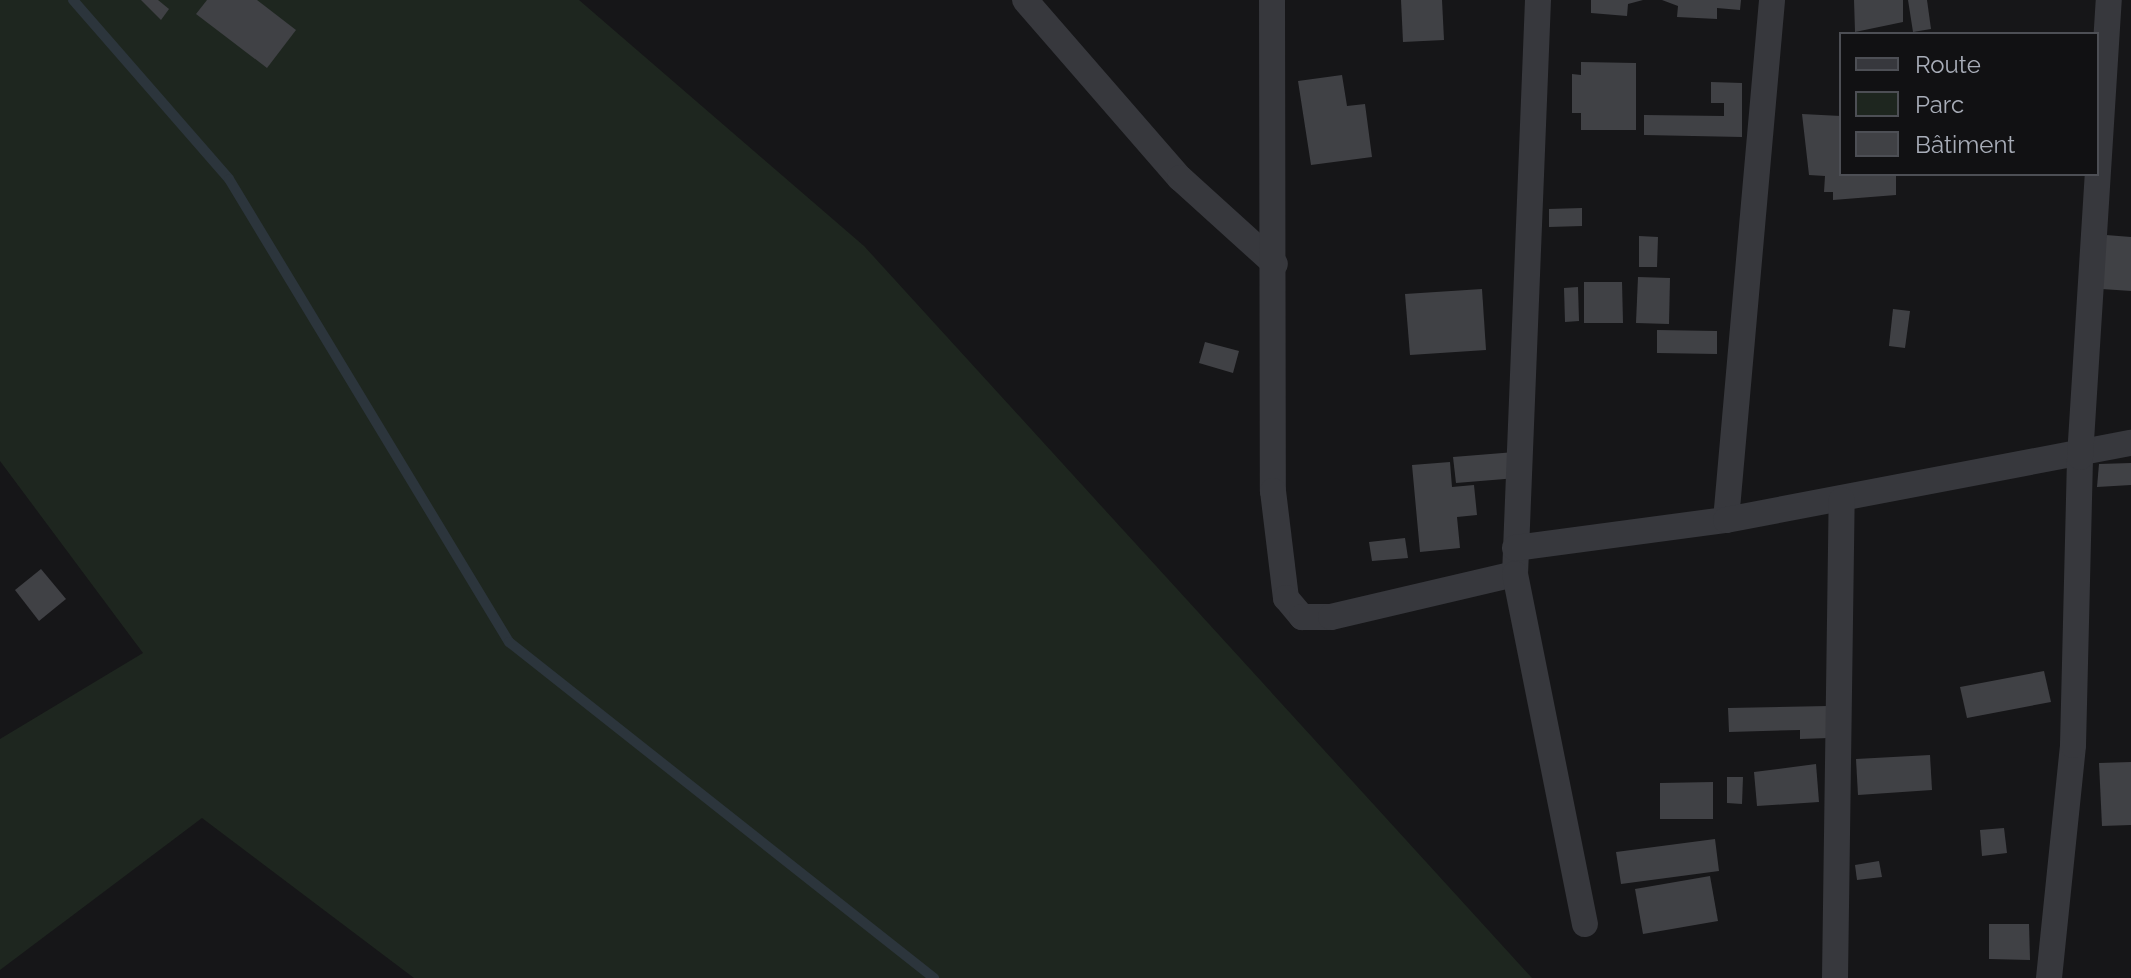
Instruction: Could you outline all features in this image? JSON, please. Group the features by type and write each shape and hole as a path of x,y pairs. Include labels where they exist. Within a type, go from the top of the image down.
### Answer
{"street":[{"path":"1025,0 1180,178 1275,264"},
{"path":"1272,0 1275,264 1273,491 1286,598 1302,617 1331,617 1515,561 2080,457 2131,443"},
{"path":"1538,0 1515,561 1585,924"},
{"path":"1726,520 1772,0"},
{"path":"2099,158 2109,0"},
{"path":"2049,978 2073,745 2080,457 2098,176"},
{"path":"1835,978 1842,500"}],"green space":[{"path":"0,0 579,0 864,246 1532,978 414,978 202,818 0,970 0,739 143,653 0,461"}],"building":[{"path":"141,0 158,0 169,9 161,20"},
{"path":"207,0 257,0 296,30 267,68 196,14"},
{"path":"1401,0 1442,0 1444,40 1403,42"},
{"path":"1591,0 1643,0 1628,4 1627,16 1591,13"},
{"path":"1662,0 1741,0 1740,10 1717,8 1717,19 1677,17 1678,6"},
{"path":"1854,0 1903,0 1903,22 1855,32"},
{"path":"1908,0 1927,0 1931,29 1913,32"},
{"path":"1581,62 1636,63 1636,130 1581,130 1581,113 1572,113 1572,74 1581,75"},
{"path":"1342,75 1347,106 1365,104 1372,157 1311,165 1298,81"},
{"path":"1711,82 1742,83 1742,137 1644,135 1644,115 1724,116 1724,103 1711,103"},
{"path":"1802,114 1839,116 1839,176 1896,176 1896,195 1833,200 1833,192 1824,192 1825,176 1809,175"},
{"path":"1582,208 1582,226 1549,227 1549,209"},
{"path":"2106,235 2131,237 2131,291 2102,289"},
{"path":"1639,236 1658,237 1657,267 1639,267"},
{"path":"1638,277 1670,278 1669,324 1636,323"},
{"path":"1584,282 1622,282 1623,323 1584,323"},
{"path":"1578,287 1579,321 1565,322 1564,288"},
{"path":"1482,289 1486,350 1410,355 1405,294"},
{"path":"1893,309 1910,311 1905,348 1889,346"},
{"path":"1657,330 1717,331 1717,354 1657,353"},
{"path":"1205,342 1239,351 1233,373 1199,363"},
{"path":"1515,452 1517,478 1456,483 1453,457"},
{"path":"1450,462 1452,487 1474,485 1477,515 1457,517 1460,548 1420,552 1412,465"},
{"path":"2131,463 2131,485 2097,487 2099,464"},
{"path":"1405,538 1408,558 1372,561 1369,542"},
{"path":"41,569 66,599 39,621 15,590"},
{"path":"2044,671 2051,702 1967,718 1960,687"},
{"path":"1828,706 1829,738 1800,739 1800,730 1729,732 1728,708"},
{"path":"1930,755 1932,790 1858,795 1856,759"},
{"path":"2131,762 2131,825 2102,826 2099,763"},
{"path":"1816,764 1819,802 1757,806 1754,772"},
{"path":"1727,777 1743,777 1742,804 1727,803"},
{"path":"1713,782 1713,819 1660,819 1660,783"},
{"path":"2004,828 2007,853 1982,856 1980,830"},
{"path":"1715,839 1719,871 1621,884 1616,852"},
{"path":"1879,861 1882,877 1857,880 1855,865"},
{"path":"1710,876 1718,921 1643,934 1635,889"},
{"path":"1989,924 2029,924 2030,960 1989,959"}],"waterway":[{"path":"73,0 229,179 509,642 934,978"}]}
